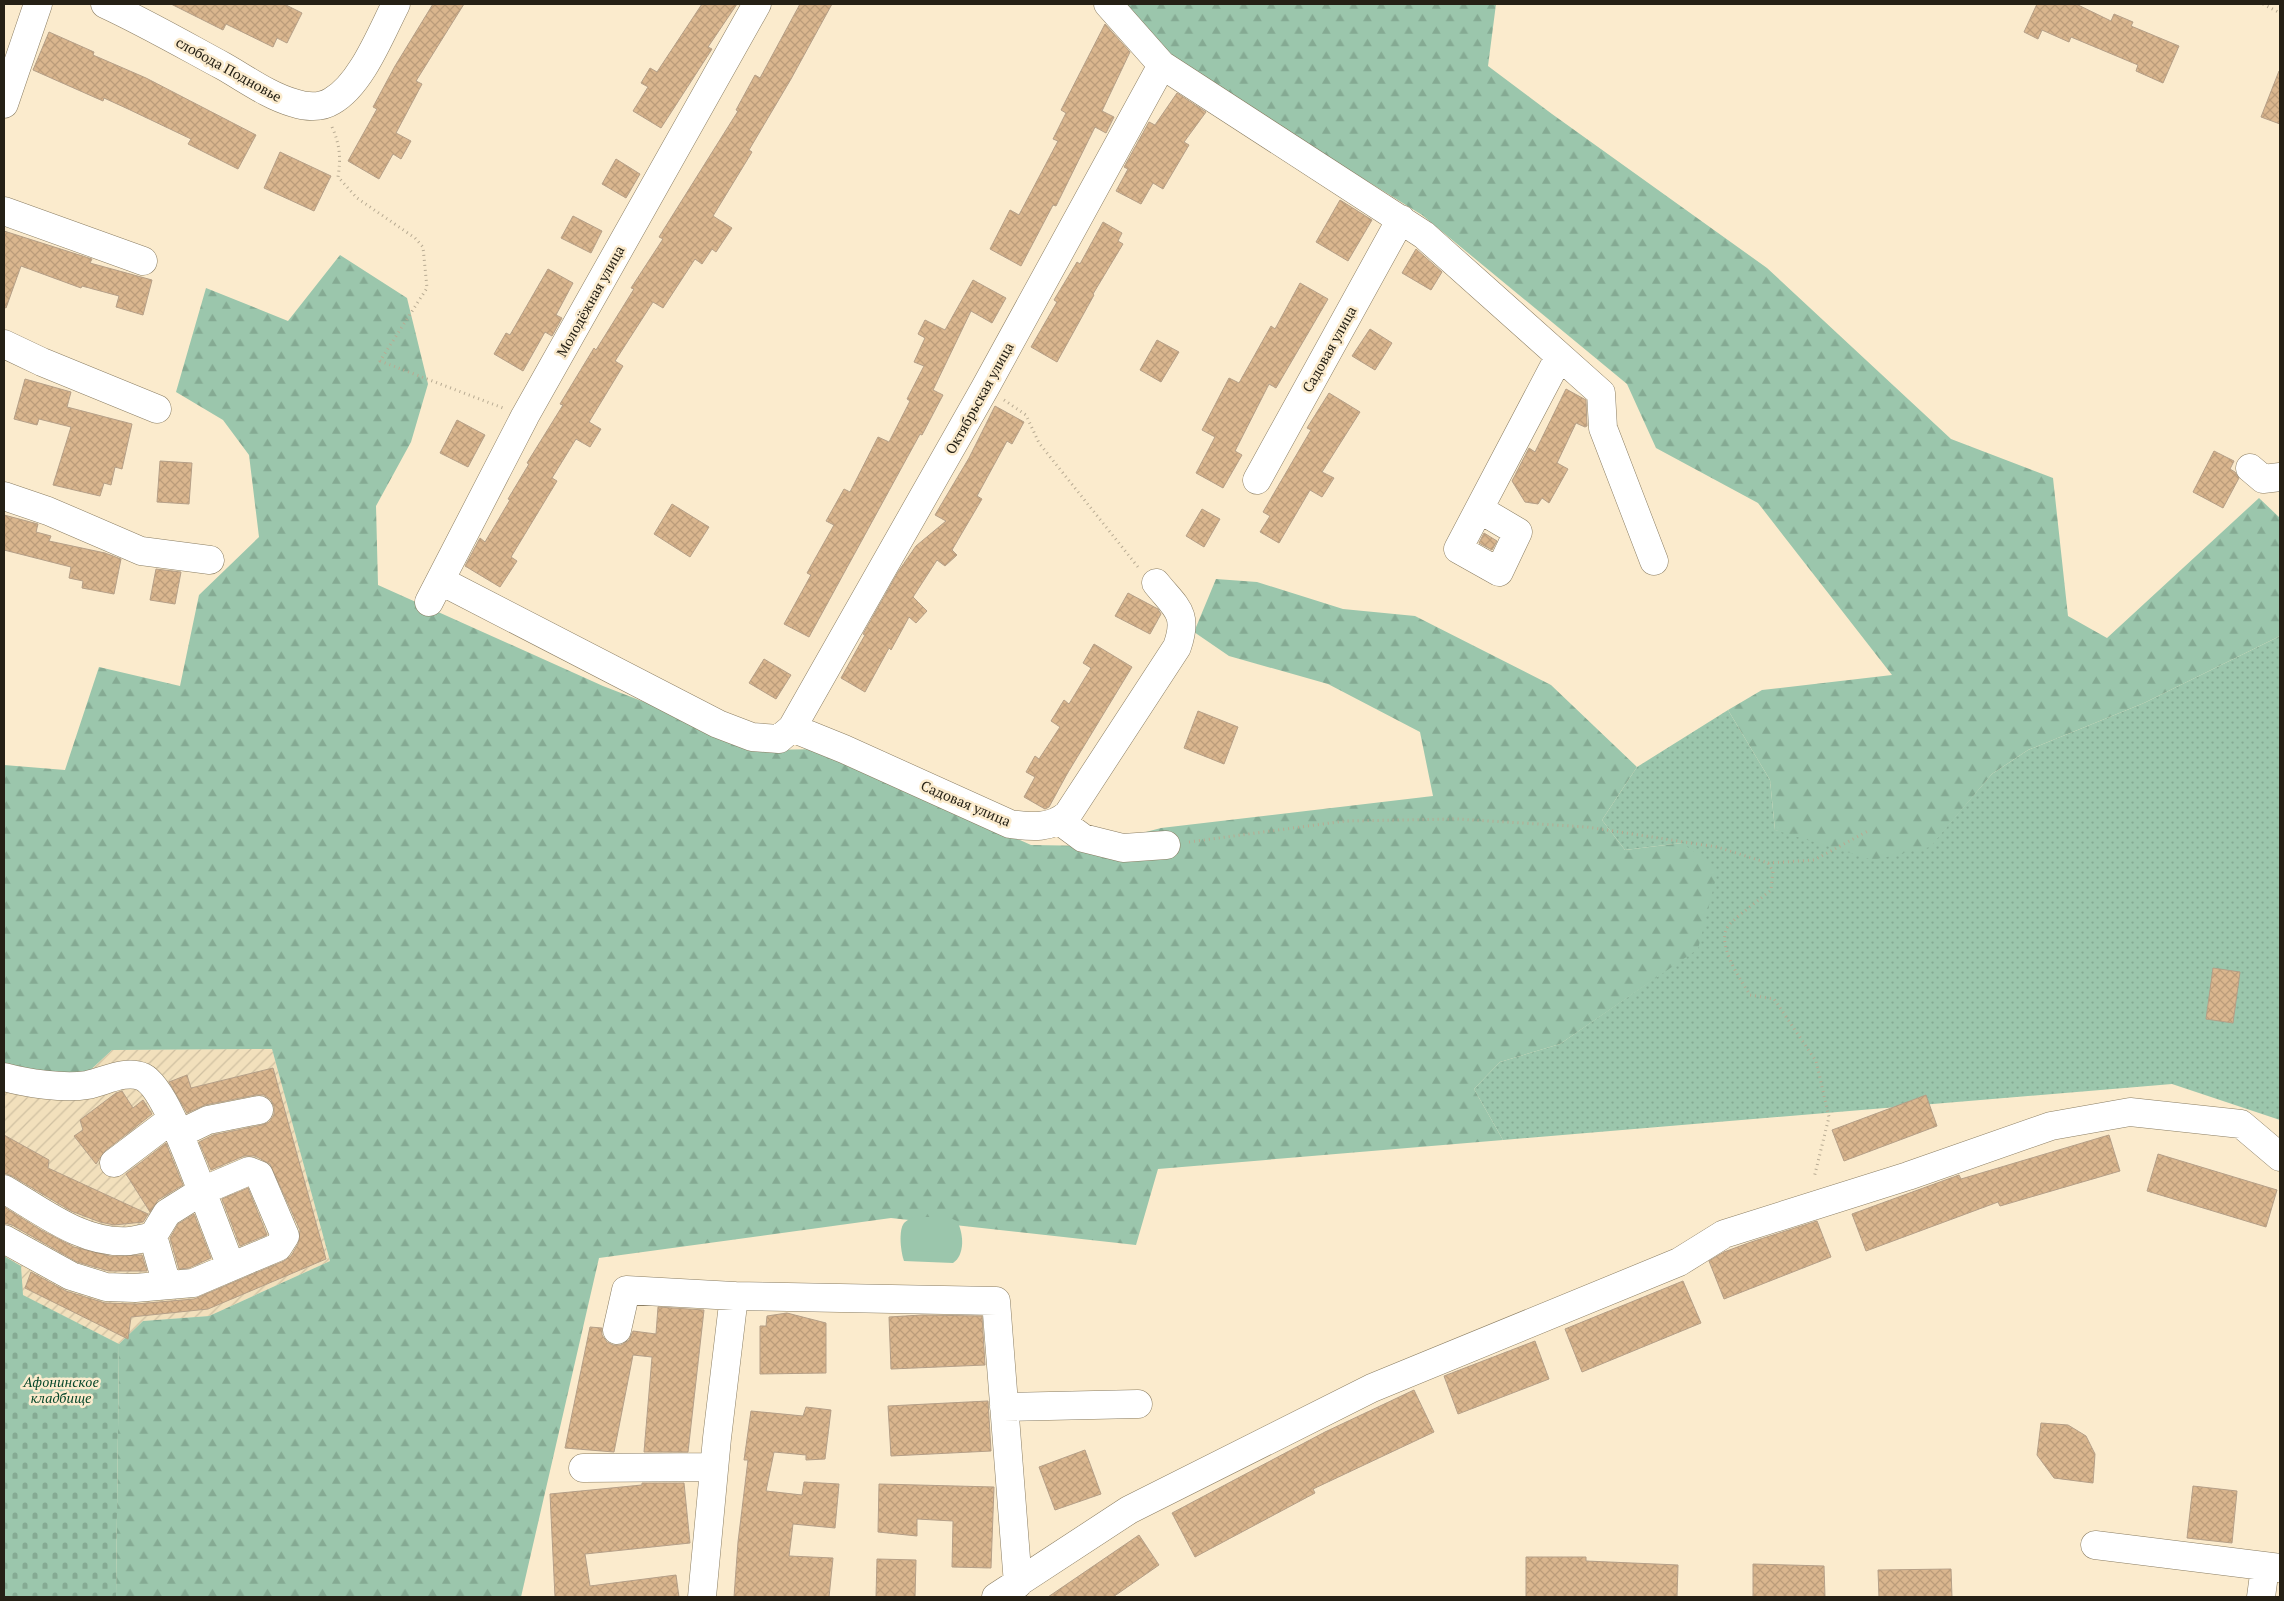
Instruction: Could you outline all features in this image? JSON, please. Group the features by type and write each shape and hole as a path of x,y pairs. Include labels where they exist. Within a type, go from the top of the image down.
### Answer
{"street":[{"path":"4,104 36,4"},
{"name":"слобода Подновье","path":"105,4 151,26 272,94 294,103 309,106 322,105"},
{"path":"322,105 332,101 344,92 361,70 396,4"},
{"name":"Молодёжная улица","path":"757,4 525,416 435,591 718,724 752,737 779,739 792,728"},
{"path":"1108,4 1162,65 1424,235 1601,393 1603,428 1654,561"},
{"name":"Октябрьская улица","path":"792,728 985,388 1162,65"},
{"path":"4,211 143,262"},
{"name":"Садовая улица","path":"1257,480 1401,219"},
{"path":"4,344 42,362 157,409"},
{"path":"1479,509 1559,357"},
{"path":"2250,468 2263,479 2280,477"},
{"path":"4,496 48,511 141,551 210,560"},
{"path":"1156,583 1182,614 1183,630 1177,647 1068,814 1060,821 1083,838 1123,848 1166,845"},
{"name":"Садовая улица","path":"792,728 844,749 1010,824 1036,828 1060,821"},
{"path":"4,1077 22,1082 76,1086 127,1074 143,1077 156,1089 175,1127 231,1267"},
{"path":"114,1163 175,1127 259,1110"},
{"path":"1006,1591 1077,1542 1130,1510 1372,1388 1679,1262 1724,1234 1908,1176 2051,1126 2130,1112 2242,1124 2280,1157"},
{"path":"4,1189 80,1233 103,1239 130,1241 153,1236 167,1213 202,1191 249,1171 259,1175 285,1236 278,1247 193,1283 135,1288 106,1287 71,1276 4,1239"},
{"path":"153,1236 167,1285"},
{"path":"616,1330 626,1290 734,1296 996,1301 1004,1408 1006,1591"},
{"path":"702,1597 714,1467 734,1296"},
{"path":"1004,1408 1138,1404"},
{"path":"583,1468 714,1467"},
{"path":"2094,1545 2273,1567 2262,1597"}],"path":[{"path":"2263,4 2280,13"},
{"path":"322,105 338,141 341,157 338,177 357,198 415,238 423,247 427,288 380,361 525,416"},
{"path":"985,388 1026,415 1040,443 1134,563 1156,583"},
{"path":"1166,845 1345,821 1457,819 1587,827 1717,847 1768,863 1814,860 1868,831"},
{"path":"1768,863 1773,871 1771,890 1727,927 1724,939 1730,961 1750,995 1774,999 1816,1061 1828,1117 1814,1178"}],"shaded area":[{"path":"272,1049 330,1261 209,1316 143,1321 119,1344 22,1295 21,1266 4,1256 4,1066 84,1076 112,1050"}],"green space":[{"path":"1121,4 1496,4 1488,66 1767,268 1951,439 2053,478 2068,616 2107,638 2259,498 2280,518 2280,636 2144,703 2028,750 1992,774 1930,847 1873,860 1775,830 1770,780 1728,710 1762,690 1892,675 1758,503 1656,448 1627,384 1422,215 1165,56"},
{"path":"340,255 407,298 428,384 411,442 376,506 378,585 603,686 768,750 819,749 1031,845 1093,846 1161,828 1433,796 1420,732 1328,684 1229,656 1194,632 1216,579 1257,582 1343,609 1415,616 1551,685 1637,767 1602,820 1625,850 1682,843 1718,870 1698,949 1560,1044 1500,1062 1474,1089 1503,1140 1158,1169 1136,1245 891,1218 599,1258 521,1597 116,1597 119,1344 143,1321 209,1316 330,1261 272,1049 112,1050 84,1076 4,1066 4,765 65,770 99,667 180,686 199,595 259,537 249,455 223,420 176,392 206,288 288,321"},
{"path":"2280,636 2280,1120 2172,1084 1503,1140 1474,1089 1500,1062 1560,1044 1698,948 1682,843 1625,850 1602,820 1637,767 1728,710 1770,780 1775,830 1930,846 1992,774 2028,750 2144,703"},
{"path":"915,1217 948,1217 957,1221 961,1232 962,1244 960,1255 953,1263 904,1261 901,1242 902,1227 906,1221"},
{"name":"Афонинское кладбище","path":"4,1256 21,1266 23,1295 119,1344 116,1597 4,1597"}],"building":[{"path":"171,4 284,4 302,13 287,43 277,38 273,47 226,24 223,30"},
{"path":"433,4 464,4 416,81 422,84 396,133 411,141 401,159 393,154 379,179 348,161 377,109 373,107 395,66"},
{"path":"702,4 737,4 708,47 712,49 661,128 633,111 648,87 641,83 650,68 657,72"},
{"path":"800,4 832,4 749,150 752,152 713,216 732,228 716,252 712,249 702,264 695,259 663,308 653,302 615,361 623,366 589,422 601,429 590,447 576,439 552,478 557,481 511,557 517,561 500,587 465,566 480,538 485,542 510,500 508,499 529,464 527,463 563,405 560,404 594,348 596,350 634,289 631,288 663,239 659,237 738,111 736,110 755,75 760,78"},
{"path":"2037,4 2076,4 2111,21 2114,14 2133,22 2131,26 2179,46 2163,83 2136,71 2138,65 2071,37 2069,42 2042,30 2038,39 2024,32"},
{"path":"1105,24 1130,52 1102,111 1114,117 1106,133 1095,127 1056,206 1053,205 1021,266 990,249 1010,210 1019,215 1058,141 1053,139 1066,113 1061,110"},
{"path":"49,32 94,52 93,55 146,78 256,135 238,169 188,144 191,139 104,98 103,101 33,70"},
{"path":"2280,71 2280,124 2261,117"},
{"path":"1177,93 1206,112 1184,142 1189,145 1163,189 1153,183 1141,204 1116,191 1128,169 1124,167 1149,122 1155,125"},
{"path":"280,152 331,176 314,211 264,188"},
{"path":"616,159 640,174 626,198 602,184"},
{"path":"1340,200 1372,220 1348,261 1316,242"},
{"path":"573,216 602,231 591,253 561,238"},
{"path":"1103,222 1122,233 1118,241 1123,244 1093,294 1057,362 1031,347 1057,302 1054,300 1077,262 1080,264"},
{"path":"4,231 92,259 90,263 152,280 143,315 116,307 119,296 82,286 81,288 21,266 6,308 4,307"},
{"path":"1416,249 1442,272 1431,290 1402,273"},
{"path":"548,269 573,283 556,315 562,318 552,336 545,332 523,371 494,354 506,333 510,335"},
{"path":"973,280 1006,298 992,323 971,311 933,390 943,395 809,637 784,624 811,575 807,573 834,525 826,521 844,489 850,492 878,437 889,442 910,401 907,399 924,366 914,362 925,338 918,334 925,320 945,330"},
{"path":"1300,283 1328,299 1276,388 1269,384 1235,451 1242,455 1223,488 1196,473 1215,437 1202,430 1229,378 1239,383 1271,326 1275,329"},
{"path":"1370,329 1392,343 1375,370 1352,356"},
{"path":"1157,340 1179,352 1161,382 1140,370"},
{"path":"25,379 71,392 67,407 132,424 122,469 115,467 111,485 104,483 100,496 53,485 71,427 39,419 37,425 14,419"},
{"path":"1566,389 1586,400 1587,426 1576,423 1557,463 1568,469 1549,503 1542,498 1538,504 1525,502 1512,481 1529,448 1535,452"},
{"path":"1329,393 1360,412 1322,472 1334,478 1322,497 1310,490 1279,543 1260,532 1270,516 1263,512 1311,430 1307,428"},
{"path":"995,406 1024,422 1012,444 1007,441 977,496 982,499 952,550 957,555 945,566 937,560 913,597 927,611 916,623 909,617 891,650 889,648 865,692 841,678 898,572 916,546 946,521 935,515 969,458"},
{"path":"457,420 485,435 468,467 440,453"},
{"path":"2214,451 2234,461 2230,469 2239,478 2223,508 2193,492"},
{"path":"160,461 192,463 189,504 157,502"},
{"path":"672,504 709,527 690,557 654,534"},
{"path":"1202,509 1220,519 1204,547 1186,536"},
{"path":"4,515 38,524 36,532 51,536 49,541 105,553 121,559 114,594 82,588 83,581 69,578 71,567 4,550"},
{"path":"1484,533 1497,541 1492,550 1479,543"},
{"path":"156,569 181,572 175,604 150,600"},
{"path":"1128,593 1158,609 1161,614 1150,634 1115,616"},
{"path":"1094,644 1132,667 1049,807 1045,809 1024,797 1035,777 1026,772 1035,756 1039,759 1060,727 1051,721 1064,700 1069,704 1091,668 1083,663"},
{"path":"764,659 791,675 776,699 749,683"},
{"path":"1198,711 1238,727 1224,764 1184,748"},
{"path":"2213,968 2240,972 2233,1023 2206,1019"},
{"path":"273,1068 326,1259 208,1309 131,1317 128,1339 25,1288 31,1272 66,1291 105,1303 136,1304 194,1299 284,1261 291,1256 298,1244 300,1230 270,1164 255,1156 244,1156 211,1170 199,1142 213,1135 269,1122 274,1115 274,1107 271,1100 264,1095 256,1095 205,1105 187,1113 169,1082 187,1075 191,1088"},
{"path":"122,1091 133,1108 143,1100 152,1114 105,1151 96,1164 74,1136 83,1130 80,1120 116,1093"},
{"path":"1926,1095 1937,1126 1844,1161 1832,1130"},
{"path":"4,1135 49,1160 48,1168 148,1214 143,1222 114,1225 71,1211 4,1173"},
{"path":"2109,1135 2120,1171 2000,1206 1998,1202 1866,1251 1852,1214 1959,1175 1961,1179"},
{"path":"166,1143 183,1185 158,1200 150,1212 126,1174"},
{"path":"2158,1154 2277,1190 2266,1227 2147,1191"},
{"path":"248,1188 267,1235 240,1246 222,1199"},
{"path":"4,1207 41,1230 74,1247 110,1256 142,1255 147,1271 109,1271 77,1262 12,1225 4,1223"},
{"path":"194,1214 211,1258 189,1268 179,1269 170,1238 178,1224"},
{"path":"1817,1221 1831,1257 1724,1299 1709,1261 1724,1252 1751,1242"},
{"path":"1683,1281 1701,1323 1582,1372 1565,1329"},
{"path":"658,1307 704,1310 688,1452 644,1452 652,1357 633,1355 614,1452 565,1448 590,1327 602,1328 602,1335 607,1342 613,1345 621,1345 629,1340 633,1331 656,1334"},
{"path":"787,1313 826,1323 826,1373 760,1374 760,1326 766,1326 767,1316"},
{"path":"922,1315 982,1316 985,1365 891,1369 889,1317"},
{"path":"1535,1341 1549,1379 1458,1414 1444,1376"},
{"path":"1414,1390 1434,1432 1313,1489 1315,1493 1195,1557 1172,1513 1325,1432"},
{"path":"988,1401 991,1451 891,1456 888,1406"},
{"path":"806,1407 831,1410 825,1459 806,1460 806,1455 774,1452 766,1491 802,1495 804,1482 839,1484 835,1528 793,1524 789,1556 833,1558 829,1597 734,1597 738,1542 748,1460 744,1460 751,1411 803,1416"},
{"path":"2041,1423 2068,1425 2086,1436 2095,1454 2093,1483 2054,1478 2037,1455"},
{"path":"1085,1450 1101,1494 1055,1510 1039,1467"},
{"path":"642,1483 684,1483 690,1543 585,1554 590,1586 676,1575 679,1597 555,1597 550,1494 642,1485"},
{"path":"879,1484 994,1487 991,1568 952,1567 953,1521 917,1519 917,1536 878,1532"},
{"path":"2193,1486 2237,1491 2232,1543 2187,1538"},
{"path":"1139,1535 1159,1565 1113,1597 1048,1597"},
{"path":"1526,1557 1586,1557 1586,1561 1678,1565 1677,1597 1526,1597"},
{"path":"877,1559 916,1560 915,1597 876,1597"},
{"path":"1753,1564 1824,1566 1825,1597 1753,1597"},
{"path":"1951,1569 1952,1597 1879,1597 1878,1570"}]}
